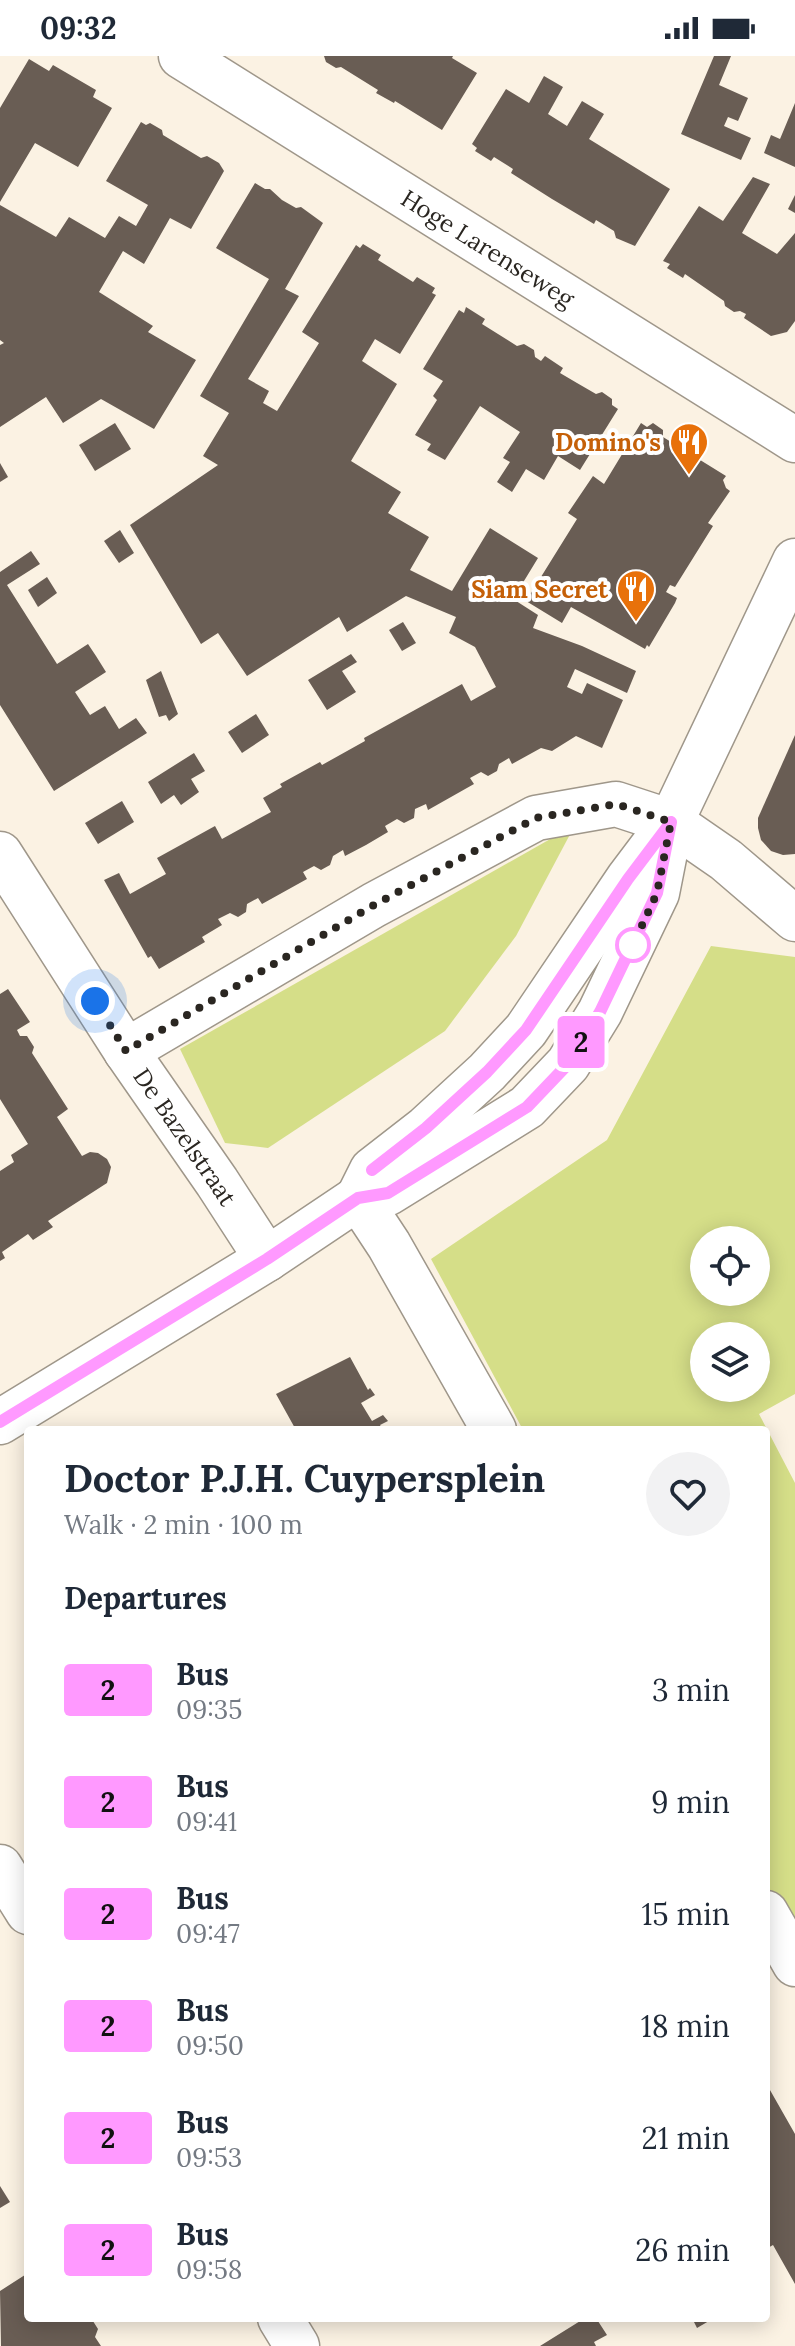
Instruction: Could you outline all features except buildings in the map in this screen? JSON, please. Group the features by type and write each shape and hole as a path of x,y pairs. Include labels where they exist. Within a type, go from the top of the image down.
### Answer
{"street":[{"name":"Hoge Larenseweg","path":"201,61 795,440"},
{"path":"0,1422 267,1259 358,1198 372,1170 426,1128 487,1072 526,1030 628,879 671,822 795,561"},
{"path":"126,1051 374,905 536,818 616,804 671,822 726,860 795,919"},
{"name":"De Bazelstraat","path":"0,854 126,1051 267,1259"},
{"path":"358,1198 389,1245 492,1426"},
{"path":"0,1867 24,1906"},
{"path":"770,1920 795,1964"},
{"path":"282,2322 297,2346"}],"green space":[{"path":"575,825 516,936 445,1031 268,1148 225,1143 180,1049"},
{"path":"711,946 795,957 795,1394 759,1414 765,1426 521,1426 431,1259 607,1140"},
{"path":"770,1435 795,1483 795,1938 770,1891"}],"bus line":[{"name":"2","path":"0,1422 267,1259 358,1198 388,1193 527,1107 568,1064 600,1012 657,893 671,822 628,879 526,1030 487,1072 426,1128 372,1170"}],"place":[{"name":"Domino's","path":"689,476"},
{"name":"Siam Secret","path":"636,623"}],"route":[{"path":"95,1001 126,1051 374,905 536,818 616,804 671,822 657,893 633,945"}]}
